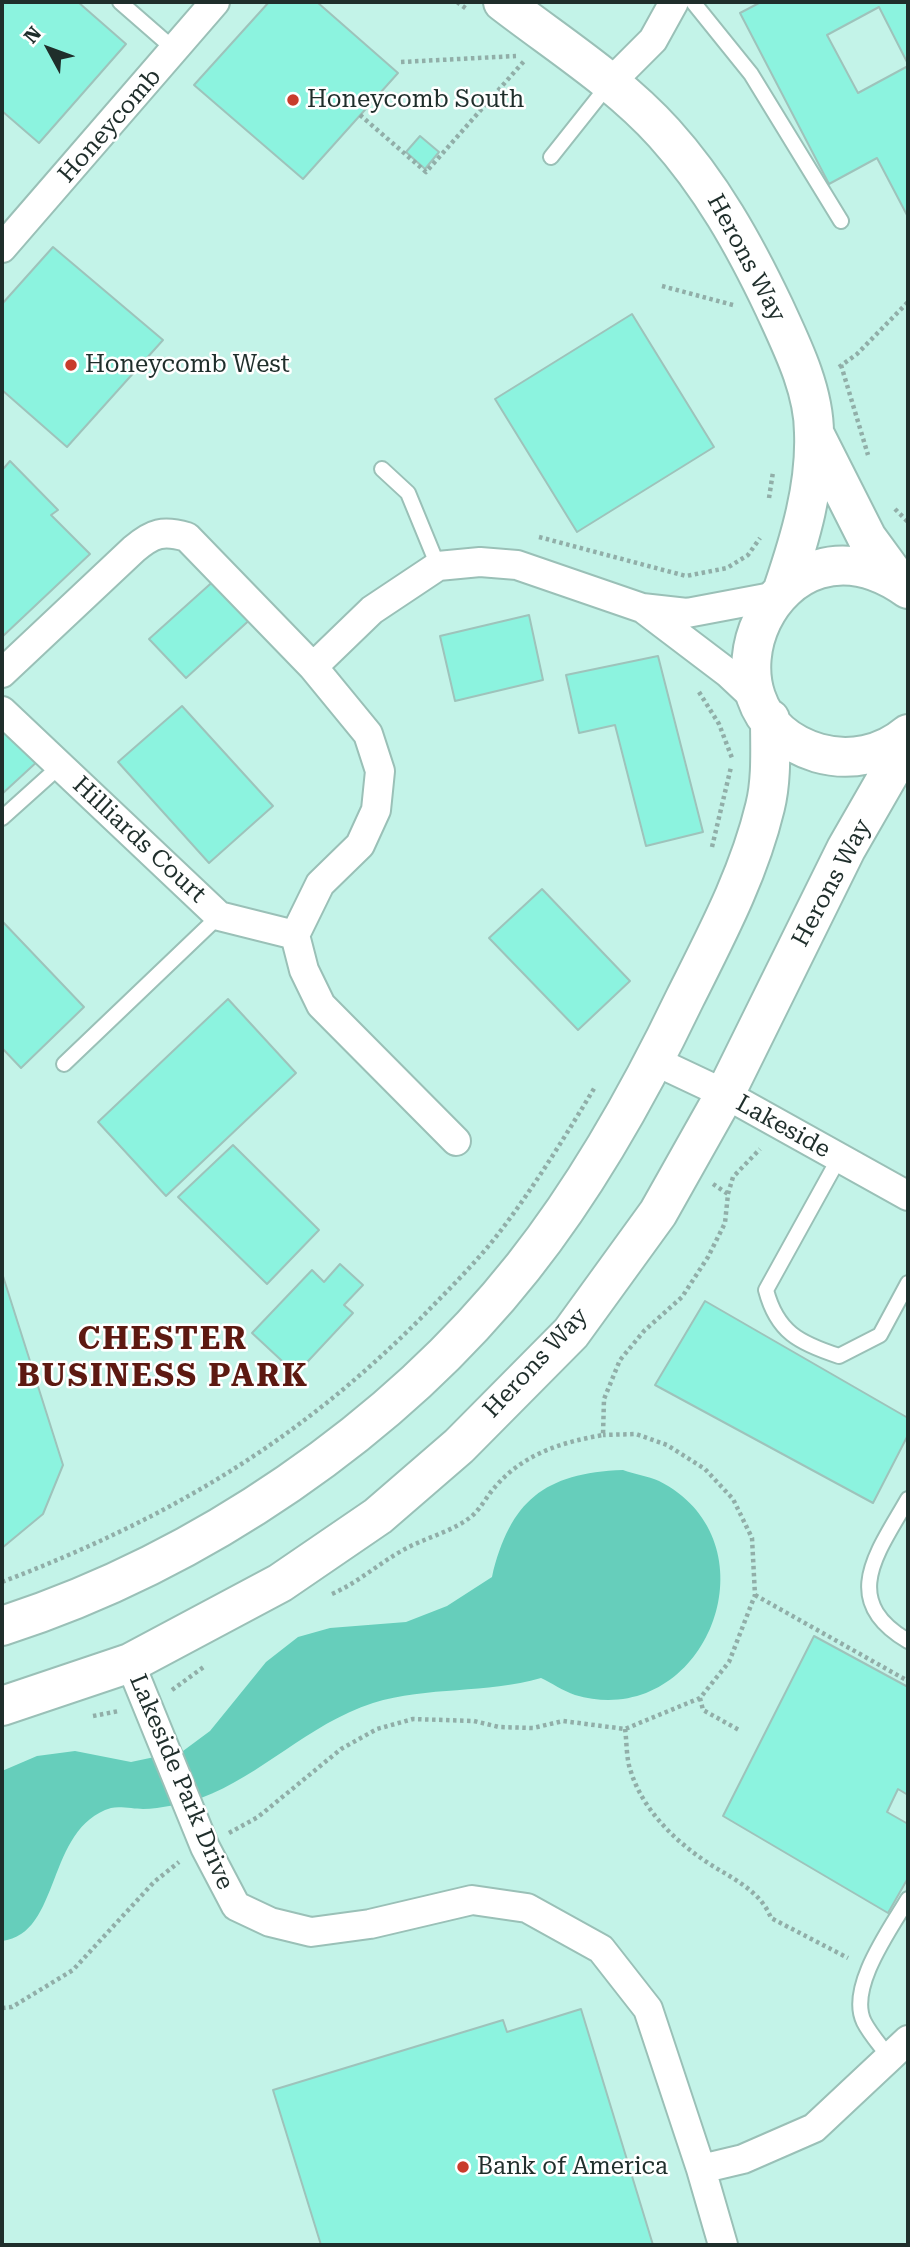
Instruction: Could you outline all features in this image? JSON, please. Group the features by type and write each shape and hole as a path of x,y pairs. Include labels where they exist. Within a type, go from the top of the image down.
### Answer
{"street":[{"name":"Honeycomb","path":"2,248 215,2"},
{"path":"609,84 653,40 674,2"},
{"name":"Herons Way","path":"490,9 609,84 663,131 717,200 746,304 787,336 807,389 814,433 805,519 780,593"},
{"name":"Herons Way","path":"814,433 867,538 904,586"},
{"path":"2,673 151,535 167,531 187,537 313,667 368,734 380,771 376,810 360,845 320,884 295,935 304,970 321,1005 456,1141"},
{"path":"313,667 372,610 438,566 480,562 517,565 642,608 687,613 780,593 818,569 838,565 872,568 904,586"},
{"path":"2,1626 134,1573 230,1519 340,1449 443,1356 523,1267 590,1172 655,1061 738,891 766,805 765,711 754,685 751,650 757,628 780,593"},
{"path":"642,608 701,651 765,711 788,738 830,756 848,758 878,752 908,734"},
{"name":"Hilliards Court","path":"2,711 219,916 295,935"},
{"name":"Herons Way","path":"2,1706 130,1663 280,1583 378,1516 459,1446 570,1333 658,1213 725,1094 846,849 908,741"},
{"name":"Lakeside","path":"655,1061 725,1094 908,1196"},
{"name":"Lakeside Park Drive","path":"130,1663 204,1844 236,1906 270,1922 311,1932 370,1924 472,1900 527,1908 601,1949 648,2009 723,2245"},
{"path":"701,2169 743,2159 814,2128 899,2048"}],"lane":[{"path":"120,2 175,50"},
{"path":"693,2 751,74 841,221"},
{"path":"551,157 609,84"},
{"path":"382,469 408,493 438,566"},
{"path":"2,818 60,766"},
{"path":"64,1063 219,916"},
{"path":"839,1158 766,1290 776,1320 807,1346 839,1356 880,1335 908,1283"},
{"path":"908,1499 875,1557 866,1586 872,1608 893,1632 908,1641"},
{"path":"899,2048 863,2021 859,1997 877,1952 908,1899"}],"path":[{"path":"457,2 490,9"},
{"path":"360,115 426,172 529,56 401,62"},
{"path":"662,286 746,304"},
{"path":"728,294 746,304"},
{"path":"807,389 857,354 908,302"},
{"path":"841,365 869,456"},
{"path":"766,510 775,464"},
{"path":"891,503 908,522"},
{"path":"517,565 527,534 687,576 709,573 727,568 748,555 760,538 763,524"},
{"path":"2,2008 12,2007 74,1970 154,1882 204,1844 258,1817 341,1749 377,1729 413,1720 474,1721 499,1727 533,1728 563,1721 625,1729 700,1698 729,1662 755,1595 752,1538 733,1499 705,1469 667,1445 636,1434 603,1435"},
{"path":"755,1595 908,1681"},
{"path":"700,1698 703,1710 738,1730"},
{"path":"625,1729 630,1771 650,1812 702,1859 739,1882 765,1904 771,1918 870,1969"}],"shaded area":[{"name":"CHESTER BUSINESS PARK","path":"2,2 908,2 908,2245 2,2245"},
{"path":"623,1470 659,1481 696,1510 716,1546 720,1586 712,1625 691,1660 660,1686 621,1699 575,1695 541,1678 499,1686 415,1694 373,1703 349,1712 306,1736 244,1777 201,1798 157,1808 111,1808 90,1819 75,1836 63,1857 35,1920 21,1934 2,1941 2,1771 37,1756 75,1751 131,1762 183,1751 210,1731 266,1662 298,1637 330,1628 406,1622 447,1606 492,1577 509,1529 535,1496 572,1477"}],"building":[{"path":"2,2 78,2 126,44 39,143 2,111"},
{"name":"Honeycomb South","path":"269,2 317,2 398,73 303,179 194,85"},
{"path":"761,2 908,2 908,64 879,7 827,35 858,93 908,66 908,217 877,158 829,184 740,13"},
{"path":"420,136 439,152 425,169 406,152"},
{"name":"Honeycomb West","path":"53,247 163,340 67,447 2,390 2,304"},
{"path":"632,314 714,447 577,532 495,399"},
{"path":"10,461 58,510 51,515 90,554 2,637 2,466 4,468"},
{"path":"218,577 255,615 186,678 149,639"},
{"path":"529,615 543,680 455,701 440,636"},
{"path":"658,656 703,832 646,846 615,725 579,733 566,675"},
{"path":"182,706 273,806 209,863 118,762"},
{"path":"2,720 40,759 2,794"},
{"path":"542,889 630,981 578,1030 489,938"},
{"path":"2,921 84,1007 21,1068 2,1048"},
{"path":"228,999 296,1073 166,1196 98,1122"},
{"path":"233,1145 319,1230 267,1284 178,1197"},
{"path":"340,1264 363,1285 344,1305 353,1313 296,1374 252,1333 312,1270 324,1282"},
{"path":"2,1273 63,1465 43,1514 2,1548"},
{"path":"705,1301 908,1418 908,1435 873,1503 655,1385"},
{"path":"814,1636 908,1687 908,1795 898,1789 887,1812 908,1824 908,1878 888,1913 723,1816"},
{"name":"Bank of America","path":"581,2009 653,2245 321,2245 273,2090 503,2020 507,2032"}],"place":[{"name":"Honeycomb South","path":"293,100"},
{"name":"Honeycomb West","path":"71,365"},
{"name":"Bank of America","path":"463,2167"}],"district":[{"name":"CHESTER BUSINESS PARK","path":"163,1358"}]}
